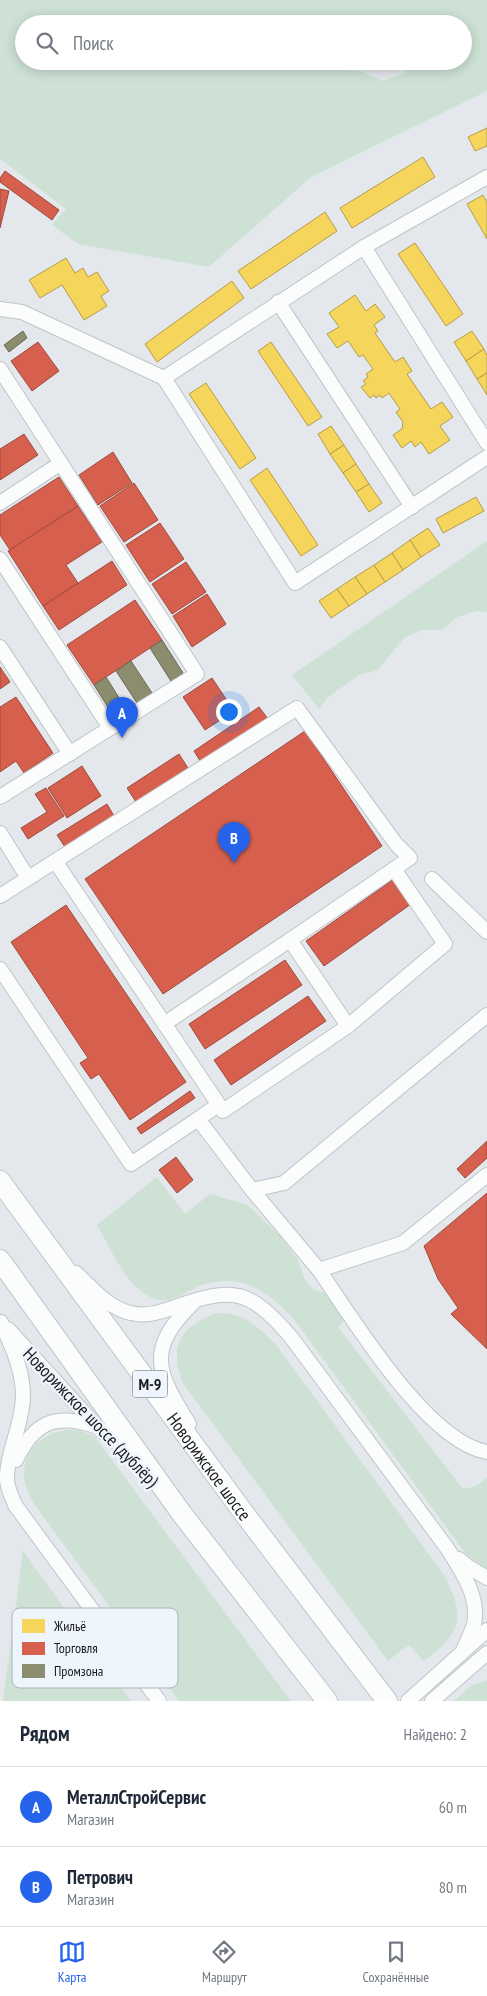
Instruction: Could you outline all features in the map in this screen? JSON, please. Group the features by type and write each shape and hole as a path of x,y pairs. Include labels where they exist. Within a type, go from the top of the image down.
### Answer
{"highway":[{"name":"Новорижское шоссе","path":"0,1181 243,1512 387,1701"},
{"path":"0,1260 182,1514 327,1701"}],"street":[{"path":"164,378 364,247 487,177"},
{"path":"364,247 487,443"},
{"path":"278,302 412,506"},
{"path":"0,309 22,312 164,378 295,583 487,457"},
{"path":"0,369 197,674 0,797"},
{"path":"0,503 61,463"},
{"path":"0,559 110,728"},
{"path":"0,647 70,754"},
{"path":"0,896 298,708 396,844 410,858 164,1024"},
{"path":"0,833 28,878"},
{"path":"55,861 220,1108"},
{"path":"0,969 131,1164 200,1122 348,1026 445,944 394,869"},
{"path":"432,879 487,932"},
{"path":"290,940 348,1026"},
{"path":"252,1190 284,1183 487,1015"},
{"path":"200,1122 252,1190 319,1270 391,1373 432,1420 457,1439 487,1452"},
{"path":"319,1270 403,1242 487,1175"},
{"name":"М-9","path":"56,1256 105,1299 129,1313 143,1315 162,1312 216,1294 231,1294 248,1298 272,1315 291,1337 447,1548 465,1577 475,1609 474,1623 462,1653"},
{"name":"М-9","path":"196,1300 170,1328 164,1342 161,1358 163,1374 171,1394 243,1512"},
{"path":"0,1321 17,1360 23,1396 6,1480 15,1505 91,1608"},
{"name":"Новорижское шоссе (дублёр)","path":"0,1321 97,1427 121,1446 182,1514"},
{"path":"15,1505 14,1481 16,1460 23,1444 36,1430 50,1422 66,1420 78,1421 97,1427"},
{"name":"М-9","path":"447,1548 467,1566 487,1578"},
{"path":"408,1701 487,1630"},
{"path":"432,1701 487,1653"},
{"path":"462,1675 487,1667"},
{"path":"149,1688 159,1701"}],"green space":[{"path":"0,0 487,0 487,91 311,177 209,267 78,244 52,225 66,209 0,159"},
{"path":"487,541 487,612 477,611 457,617 442,630 422,630 404,638 378,670 359,675 327,698 319,709 292,675"},
{"path":"157,1177 185,1214 210,1194 248,1205 280,1236 298,1260 305,1280 313,1289 324,1293 336,1303 344,1321 338,1327 463,1489 476,1486 487,1478 487,1570 465,1553 293,1318 275,1301 256,1288 246,1284 222,1281 200,1286 170,1300 154,1299 130,1281 97,1225"},
{"path":"216,1313 242,1317 255,1325 275,1343 444,1575 456,1602 457,1623 446,1641 424,1661 409,1645 388,1661 182,1382 177,1357 181,1338 194,1324"},
{"path":"65,1430 79,1430 94,1436 291,1701 179,1701 169,1688 178,1688 178,1608 111,1608 34,1504 28,1491 24,1473 28,1455 39,1441"},
{"path":"23,1551 64,1608 15,1608"},
{"path":"12,1634 12,1688 122,1688 131,1701 3,1701"},
{"path":"487,1681 487,1701 454,1701 472,1685"}],"building: Жильё":[{"path":"487,128 487,146 475,151 468,137"},
{"path":"423,157 435,177 352,228 340,208"},
{"path":"483,195 487,202 487,239 467,204"},
{"path":"325,212 337,231 251,289 238,271"},
{"path":"415,243 463,314 446,326 398,254"},
{"path":"66,258 75,273 83,268 88,277 97,272 109,291 101,296 107,306 84,320 62,285 40,298 29,280"},
{"path":"232,281 244,298 157,362 145,344"},
{"path":"355,295 366,311 375,304 385,317 374,325 378,331 375,333 395,362 403,357 412,371 407,374 431,409 442,402 453,417 440,426 450,440 429,454 421,442 415,447 411,441 402,448 393,435 402,429 403,422 396,412 400,409 389,393 382,398 380,395 376,398 374,395 370,398 361,387 366,384 363,381 368,377 366,374 373,369 363,355 359,357 348,341 337,348 327,334 339,327 329,313"},
{"path":"472,331 484,349 466,361 454,342"},
{"path":"271,342 322,417 308,426 258,351"},
{"path":"484,349 487,355 487,373 477,379 466,361"},
{"path":"487,373 487,395 477,379"},
{"path":"206,383 256,458 240,469 189,394"},
{"path":"331,426 344,445 330,454 318,434"},
{"path":"344,445 356,464 343,473 330,454"},
{"path":"356,464 369,484 356,492 343,473"},
{"path":"267,468 318,545 301,556 250,480"},
{"path":"369,484 382,503 369,512 356,492"},
{"path":"476,497 484,511 443,533 436,519"},
{"path":"428,528 440,545 421,557 410,540"},
{"path":"410,540 421,557 403,570 392,553"},
{"path":"392,553 403,570 385,582 374,565"},
{"path":"374,565 385,582 367,594 355,577"},
{"path":"355,577 367,594 349,606 337,589"},
{"path":"337,589 349,606 331,618 319,601"}],"building: Торговля":[{"path":"5,171 59,210 52,220 0,182 0,178"},
{"path":"0,189 9,191 0,228"},
{"path":"38,342 59,371 32,391 11,361"},
{"path":"24,434 38,455 0,480 0,449"},
{"path":"113,452 132,483 98,505 79,475"},
{"path":"59,477 78,506 10,550 0,535 0,515"},
{"path":"134,483 158,520 124,542 100,506"},
{"path":"78,506 102,542 66,565 78,583 43,606 8,551"},
{"path":"160,523 184,559 150,582 126,545"},
{"path":"112,561 127,585 59,630 43,606"},
{"path":"186,562 206,592 172,614 152,584"},
{"path":"207,594 226,624 192,647 173,616"},
{"path":"135,600 162,640 94,685 67,645"},
{"path":"0,667 10,682 0,689"},
{"path":"212,678 234,711 205,730 183,697"},
{"path":"16,697 53,753 24,773 16,761 0,772 0,707"},
{"path":"259,707 268,719 202,764 194,751"},
{"path":"305,731 382,846 163,994 85,879"},
{"path":"179,754 188,768 136,802 127,788"},
{"path":"82,766 101,796 67,818 48,788"},
{"path":"46,788 64,816 28,839 21,828 47,812 35,794"},
{"path":"107,804 114,816 65,847 57,835"},
{"path":"394,879 411,904 324,966 306,941"},
{"path":"66,905 186,1082 130,1120 99,1074 91,1079 80,1063 88,1058 11,942"},
{"path":"285,960 302,985 205,1049 189,1024"},
{"path":"308,996 326,1021 231,1085 214,1060"},
{"path":"190,1091 195,1098 141,1134 137,1128"},
{"path":"487,1141 487,1158 465,1178 457,1169"},
{"path":"176,1157 193,1180 177,1193 159,1170"},
{"path":"487,1193 487,1349 451,1314 458,1308 438,1279 424,1246"}],"building: Промзона":[{"path":"23,331 27,338 9,352 4,345"},
{"path":"162,640 183,673 171,681 150,648"},
{"path":"131,661 152,693 137,703 116,671"},
{"path":"106,677 126,709 114,717 94,685"}],"place":[{"name":"МеталлСтройСервис","path":"122,738"},
{"name":"Петрович","path":"234,863"}]}
